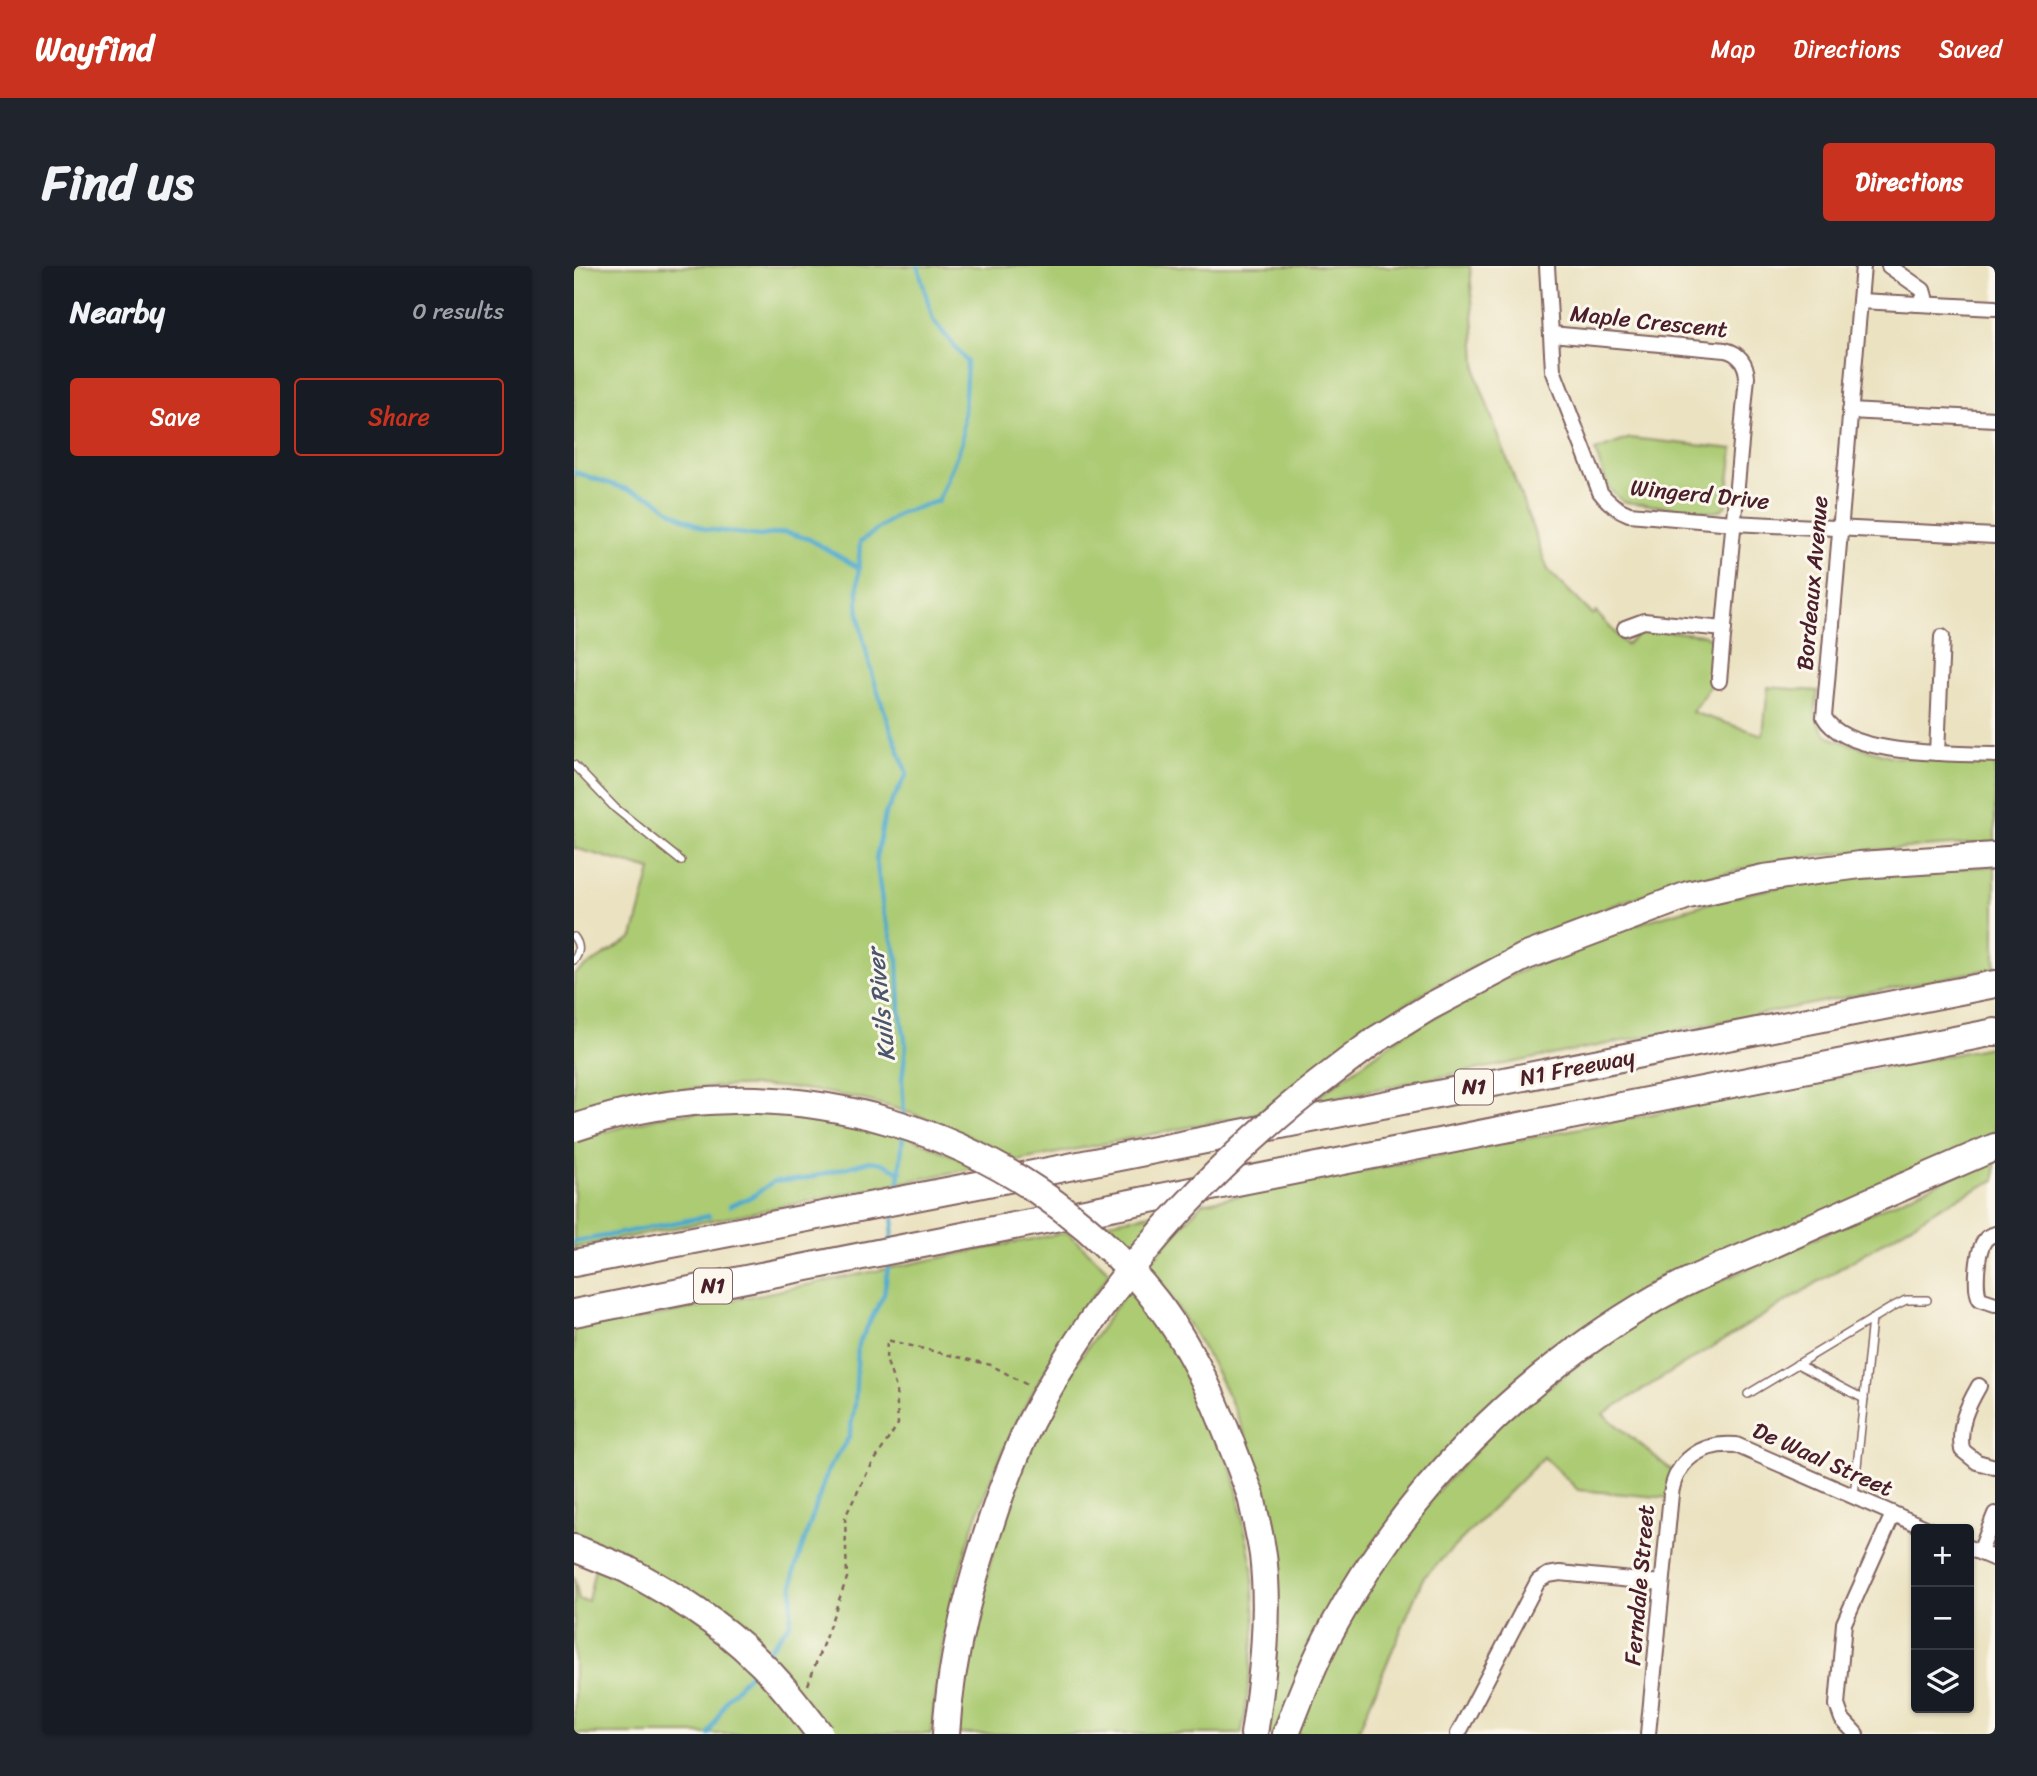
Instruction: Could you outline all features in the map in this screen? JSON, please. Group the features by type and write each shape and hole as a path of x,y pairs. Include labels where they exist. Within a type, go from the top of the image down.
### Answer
{"highway":[{"path":"946,1734 948,1703 961,1627 982,1547 1002,1490 1033,1418 1094,1318 1177,1214 1258,1134 1317,1083 1377,1039 1440,1000 1524,957 1688,895 1765,878 1860,865 1995,856"},
{"name":"N1 Freeway","path":"574,1263 1995,984"},
{"name":"N1 Freeway","path":"574,1313 1995,1032"},
{"path":"574,1128 629,1112 689,1103 738,1099 785,1101 828,1107 900,1125 954,1143 1005,1169 1060,1205 1113,1251 1157,1302 1193,1357 1211,1393 1251,1496 1263,1555 1266,1613 1263,1674 1254,1734"},
{"path":"1286,1734 1308,1678 1332,1628 1358,1583 1409,1510 1470,1441 1533,1383 1595,1335 1658,1297 1995,1147"},
{"path":"574,1548 626,1569 718,1626 756,1658 820,1734"}],"street":[{"name":"Wingerd Drive","path":"1547,266 1553,370 1600,492 1608,502 1629,514 1733,523 1995,536"},
{"path":"1889,266 1923,290 1923,300 1917,304"},
{"name":"Bordeaux Avenue","path":"1864,268 1824,717 1829,726 1844,736 1892,750 1995,755"},
{"path":"1860,301 1995,308"},
{"name":"Maple Crescent","path":"1552,334 1725,350 1740,358 1746,370 1719,681"},
{"path":"1850,411 1995,419"},
{"path":"1625,628 1644,621 1724,629"},
{"path":"1937,752 1942,637"},
{"path":"1995,1234 1982,1246 1976,1289 1980,1298 1995,1304"},
{"path":"1979,1386 1964,1413 1962,1450 1977,1462 1995,1467"},
{"name":"De Waal Street","path":"1699,1451 1715,1445 1736,1445 1916,1524"},
{"name":"Ferndale Street","path":"1648,1734 1672,1485 1679,1469 1699,1451"},
{"path":"1856,1734 1842,1719 1837,1704 1844,1623 1893,1514"},
{"path":"1995,1514 1974,1550 1995,1559"},
{"path":"1458,1734 1538,1581 1548,1575 1560,1573 1662,1583"}],"lane":[{"path":"574,765 615,808 681,861"},
{"path":"574,937 579,944 574,960"},
{"path":"1748,1394 1906,1300 1927,1300"},
{"path":"1854,1496 1872,1319"},
{"path":"1797,1364 1864,1399"}],"path":[{"path":"807,1688 847,1578 845,1517 868,1471 898,1424 895,1388 886,1359 887,1340 991,1366 1033,1388"}],"green space":[{"path":"574,266 1470,266 1477,377 1548,570 1593,615 1596,612 1626,645 1645,629 1704,635 1711,639 1714,646 1711,685 1692,712 1763,735 1768,687 1818,691 1815,712 1818,722 1824,732 1834,739 1893,757 1995,762 1995,842 1849,852 1776,862 1712,876 1625,901 1530,939 1440,984 1387,1015 1259,1113 1017,1161 964,1134 910,1113 855,1098 800,1089 745,1086 689,1089 632,1098 574,1114 574,974 633,937 651,870 574,848"},
{"path":"1630,438 1733,449 1726,505 1714,512 1623,502 1608,487 1595,451"},
{"path":"1995,866 1995,968 1311,1102 1402,1035 1505,978 1626,927 1719,900 1780,887 1859,875"},
{"path":"1995,1046 1995,1138 1667,1285 1457,1443 1278,1734 1264,1734 1272,1551 1266,1507 1257,1470 1244,1433 1210,1360 1190,1326 1146,1267 1202,1203"},
{"path":"744,1109 789,1111 905,1135 980,1167 574,1248 574,1140 668,1115"},
{"path":"1995,1157 1995,1180 1942,1206 1603,1414 1675,1473 1669,1498 1578,1490 1544,1457 1423,1578 1357,1734 1296,1734 1321,1671 1366,1589 1430,1499 1504,1419 1649,1313"},
{"path":"1160,1212 1129,1248 1103,1223"},
{"path":"1067,1232 1110,1272 1039,1380 1011,1434 987,1490 967,1546 951,1606 939,1668 931,1734 574,1734 574,1577 579,1600 588,1601 595,1568 574,1540 574,1326 629,1315 630,1321"},
{"path":"1130,1287 1185,1362 1234,1475 1252,1565 1255,1625 1241,1734 954,1734 958,1689 1008,1493 1061,1385"}],"waterway":[{"name":"Kuils River","path":"904,1115 902,1080 906,1046 900,1010 898,960 883,909 876,858 885,814 907,774 867,654 859,613 858,586 860,542 900,513 938,501 962,442 967,362 933,320 918,266"},
{"path":"574,472 654,498 672,512 705,529 760,536 785,532 809,539 859,568"},
{"name":"Kuils River","path":"898,1192 903,1135"},
{"path":"730,1206 751,1197 773,1182 804,1179 870,1161 882,1163 901,1172"},
{"name":"Kuils River","path":"891,1241 895,1211"},
{"path":"574,1242 709,1216"},
{"name":"Kuils River","path":"765,1654 790,1623 794,1572 828,1470 849,1437 855,1404 858,1345 884,1294 889,1260"},
{"name":"Kuils River","path":"709,1734 727,1699 753,1669"}]}
